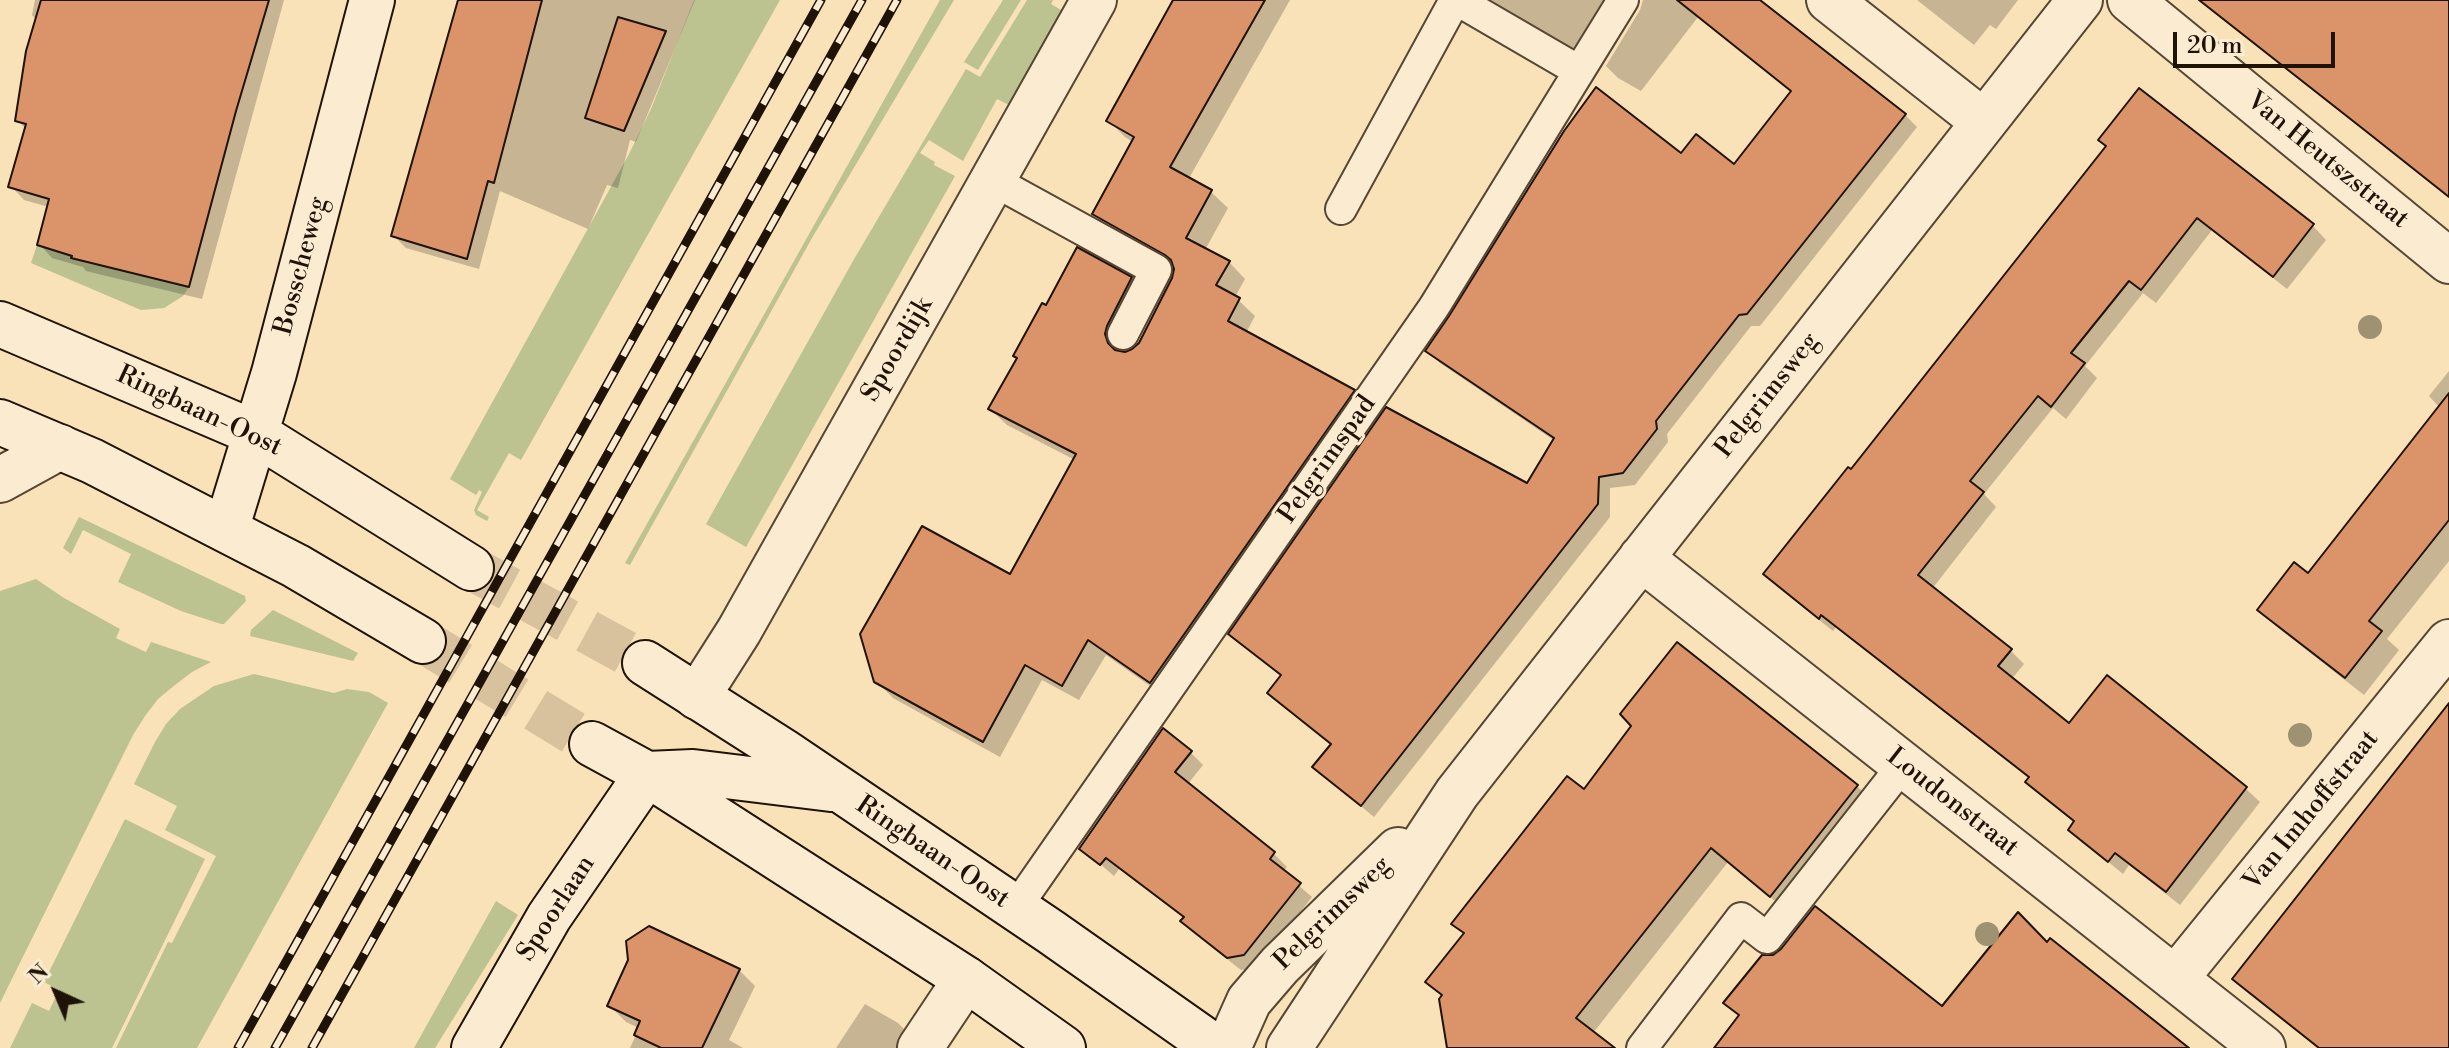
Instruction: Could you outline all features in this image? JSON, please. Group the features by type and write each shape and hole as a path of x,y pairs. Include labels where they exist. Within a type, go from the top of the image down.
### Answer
{"street":[{"name":"Bosscheweg","path":"226,530 274,373 372,0"},
{"name":"Spoordijk","path":"697,697 739,631 1094,0"},
{"path":"1829,0 1984,122"},
{"name":"Pelgrimsweg","path":"1289,1048 1457,793 2080,0"},
{"name":"Van Heutszstraat","path":"2130,0 2449,261"},
{"name":"Ringbaan-Oost","path":"0,324 255,433 471,568"},
{"path":"0,422 92,461 296,566 423,641"},
{"path":"0,480 60,447"},
{"name":"Loudonstraat","path":"1641,558 2263,1048"},
{"name":"Van Imhoffstraat","path":"2175,979 2449,642"},
{"name":"Ringbaan-Oost","path":"645,663 783,751 1216,1048"},
{"path":"592,744 647,774 966,979 1063,1048"},
{"path":"647,774 693,772 838,789"},
{"name":"Spoorlaan","path":"474,1048 549,917 647,774"},
{"name":"Pelgrimsweg","path":"1228,1048 1249,1001 1280,965 1457,793"},
{"path":"920,1048 966,979"}],"lane":[{"path":"1341,209 1456,0 1579,71"},
{"name":"Pelgrimspad","path":"1015,909 1434,307 1623,0"},
{"path":"994,181 1156,270 1123,334"},
{"path":"1642,1048 1741,918 1767,938 1903,765"}],"green space":[{"path":"694,0 780,0 521,460 509,453 477,510 489,517 487,521 476,515 474,510 482,492 479,490 476,495 450,479 629,154 651,109"},
{"path":"940,0 954,0 812,238 630,565 625,563"},
{"path":"1003,0 1021,0 978,70 964,62"},
{"path":"1027,0 1053,0 1051,4 1066,13 1013,107 997,99 963,161 929,140 920,153 955,176 746,547 706,524 853,261 966,69 980,77"},
{"path":"37,245 72,258 189,287 183,296 164,308 141,310 31,263"},
{"path":"79,517 245,596 246,601 221,624 181,611 118,582 131,554 83,530 71,554 63,548"},
{"path":"36,579 120,629 116,638 122,641 146,652 151,642 211,662 192,672 158,699 133,735 0,1003 0,591"},
{"path":"273,610 358,653 353,661 250,636 251,630"},
{"path":"254,674 334,693 347,689 369,692 388,703 197,1048 116,1048 168,942 172,943 216,856 165,830 177,806 134,784 166,724 180,709 214,686"},
{"path":"125,819 205,859 112,1048 10,1048 32,1003 49,1011 59,990 44,982"},
{"path":"496,901 518,915 435,1048 414,1048"}],"building":[{"path":"41,0 269,0 189,287 71,258 37,245 49,199 8,187 26,124 15,121 26,51"},
{"path":"458,0 542,0 494,183 488,181 467,259 391,236"},
{"path":"1173,0 1265,0 1170,167 1212,190 1186,238 1230,261 1216,285 1240,298 1228,321 1355,390 1150,683 1088,640 1062,686 1025,665 983,742 874,682 860,634 922,526 1010,574 1076,454 988,409 1017,358 1013,356 1042,303 1046,305 1077,247 1132,277 1105,334 1115,350 1125,352 1139,343 1172,278 1174,269 1165,255 1092,214 1134,137 1106,121"},
{"path":"1677,0 1760,0 1906,114 1747,314 1739,315 1656,421 1657,429 1623,473 1599,477 1598,504 1361,806 1312,767 1331,744 1267,693 1281,675 1228,634 1386,407 1527,483 1554,438 1425,351 1564,131 1596,87 1681,153 1696,134 1734,164 1791,91"},
{"path":"2199,0 2449,0 2449,197 2367,132"},
{"path":"618,17 666,31 624,131 585,118"},
{"path":"2139,88 2314,224 2273,277 2197,218 2141,290 2129,281 2071,353 2085,363 2051,407 2038,396 1970,481 1984,492 1918,575 2012,649 1998,666 2069,723 2107,675 2247,787 2166,892 2115,853 2108,862 2068,830 2074,821 2025,782 2029,777 1821,615 1819,619 1763,574 1848,467 1851,469 2106,146 2098,140"},
{"path":"2449,393 2449,520 2369,621 2382,631 2345,678 2257,610 2294,562 2308,573"},
{"path":"1677,642 1858,785 1770,897 1711,848 1576,1018 1615,1048 1447,1048 1439,999 1442,995 1425,982 1464,933 1451,924 1567,776 1584,789 1631,726 1620,714"},
{"path":"2449,703 2449,1048 2319,1048 2232,979"},
{"path":"1163,728 1192,751 1175,772 1275,852 1270,859 1301,883 1244,955 1227,958 1180,921 1184,917 1106,858 1100,865 1079,849"},
{"path":"1815,906 1942,1006 2018,912 2047,942 2050,938 2189,1048 1714,1048 1739,1015 1723,1003 1762,955 1773,955 1781,949"},
{"path":"649,926 740,969 702,1048 661,1048 634,1035 640,1021 607,1006 628,960 626,941"}],"tunnel":[{"path":"471,568 645,663"},
{"path":"423,641 592,744"}],"railway":[{"path":"238,1048 821,0"},
{"path":"275,1048 862,0"},
{"path":"312,1048 897,0"}]}
